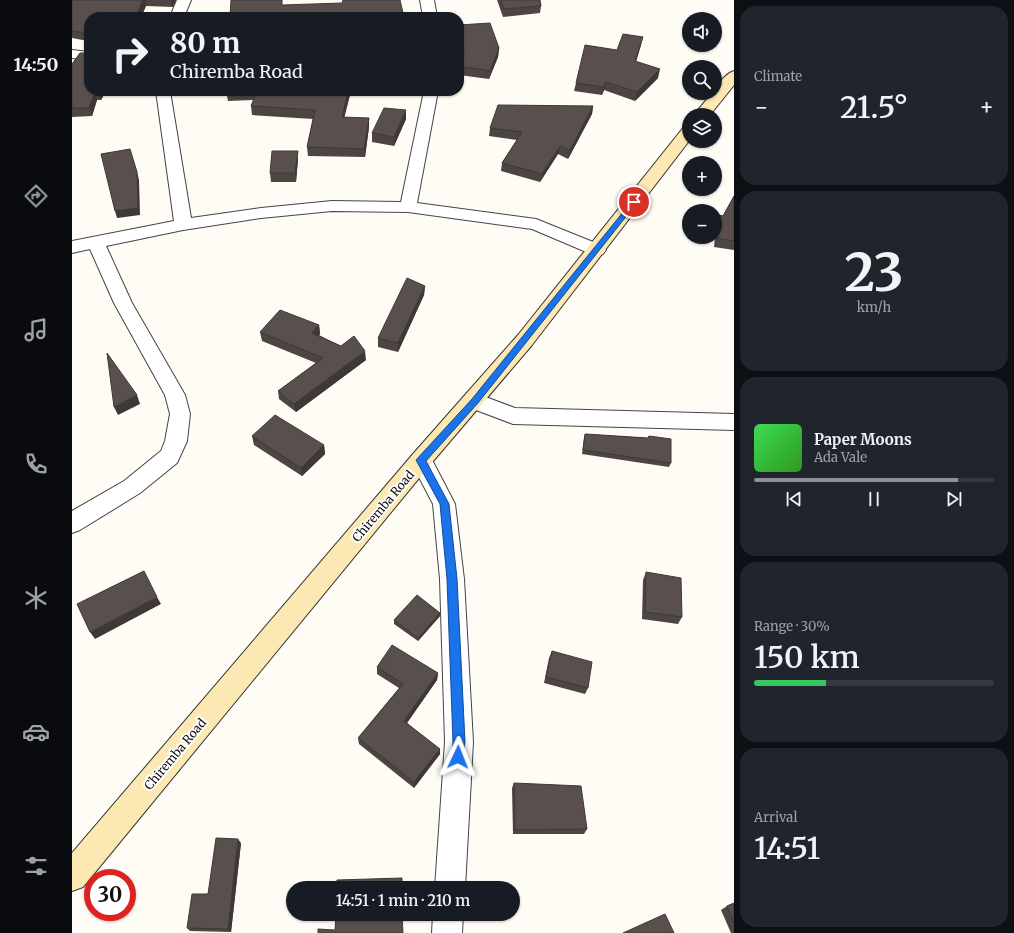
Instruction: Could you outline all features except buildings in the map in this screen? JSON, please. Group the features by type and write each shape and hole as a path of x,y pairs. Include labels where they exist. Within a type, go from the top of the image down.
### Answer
{"main road":[{"path":"708,108 734,75"},
{"name":"Chiremba Road","path":"72,876 421,460 475,401 597,250 682,141"}],"street":[{"path":"179,12 184,0"},
{"path":"426,0 429,12"},
{"path":"72,54 84,55"},
{"path":"164,96 183,225"},
{"path":"408,207 430,96"},
{"path":"72,247 183,225 261,213 332,206 408,207 536,224 597,250"},
{"path":"72,523 132,487 169,457 176,441 180,414 175,394 123,303 96,243"},
{"path":"475,401 513,416 734,422"},
{"path":"421,460 444,504 452,579 459,742 450,881"},
{"path":"447,933 448,921"}],"route":[{"path":"458,757 459,742 452,579 444,504 421,460 475,401 634,202"}]}
